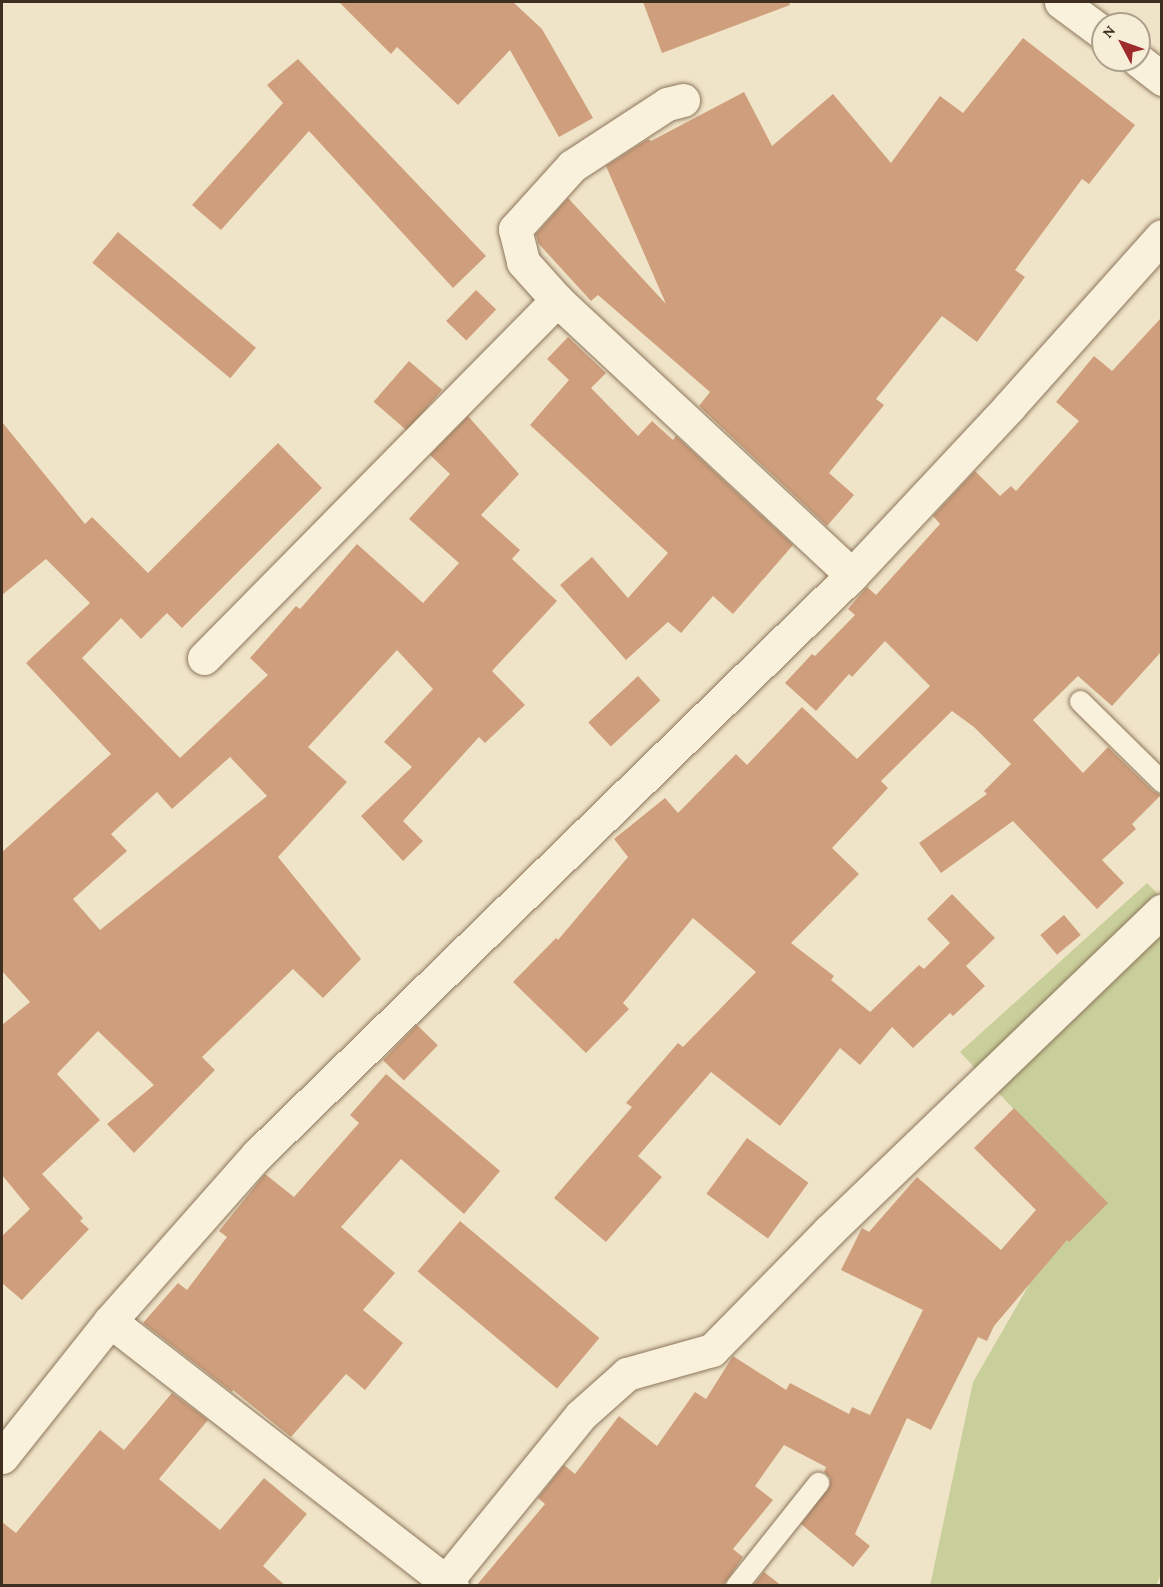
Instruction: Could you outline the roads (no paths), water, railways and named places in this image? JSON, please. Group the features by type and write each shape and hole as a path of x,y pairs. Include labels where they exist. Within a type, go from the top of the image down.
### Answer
{"street":[{"path":"1061,2 1091,24"},
{"path":"683,100 668,104 572,166 515,229 522,262 557,300 852,575"},
{"path":"2,1457 110,1321 257,1155 852,575 1009,407 1161,236"},
{"path":"204,658 557,300"},
{"path":"110,1321 446,1584 581,1415 627,1374 712,1350 829,1231 1161,911"}],"lane":[{"path":"1080,701 1161,782"},
{"path":"736,1586 818,1484"}]}
